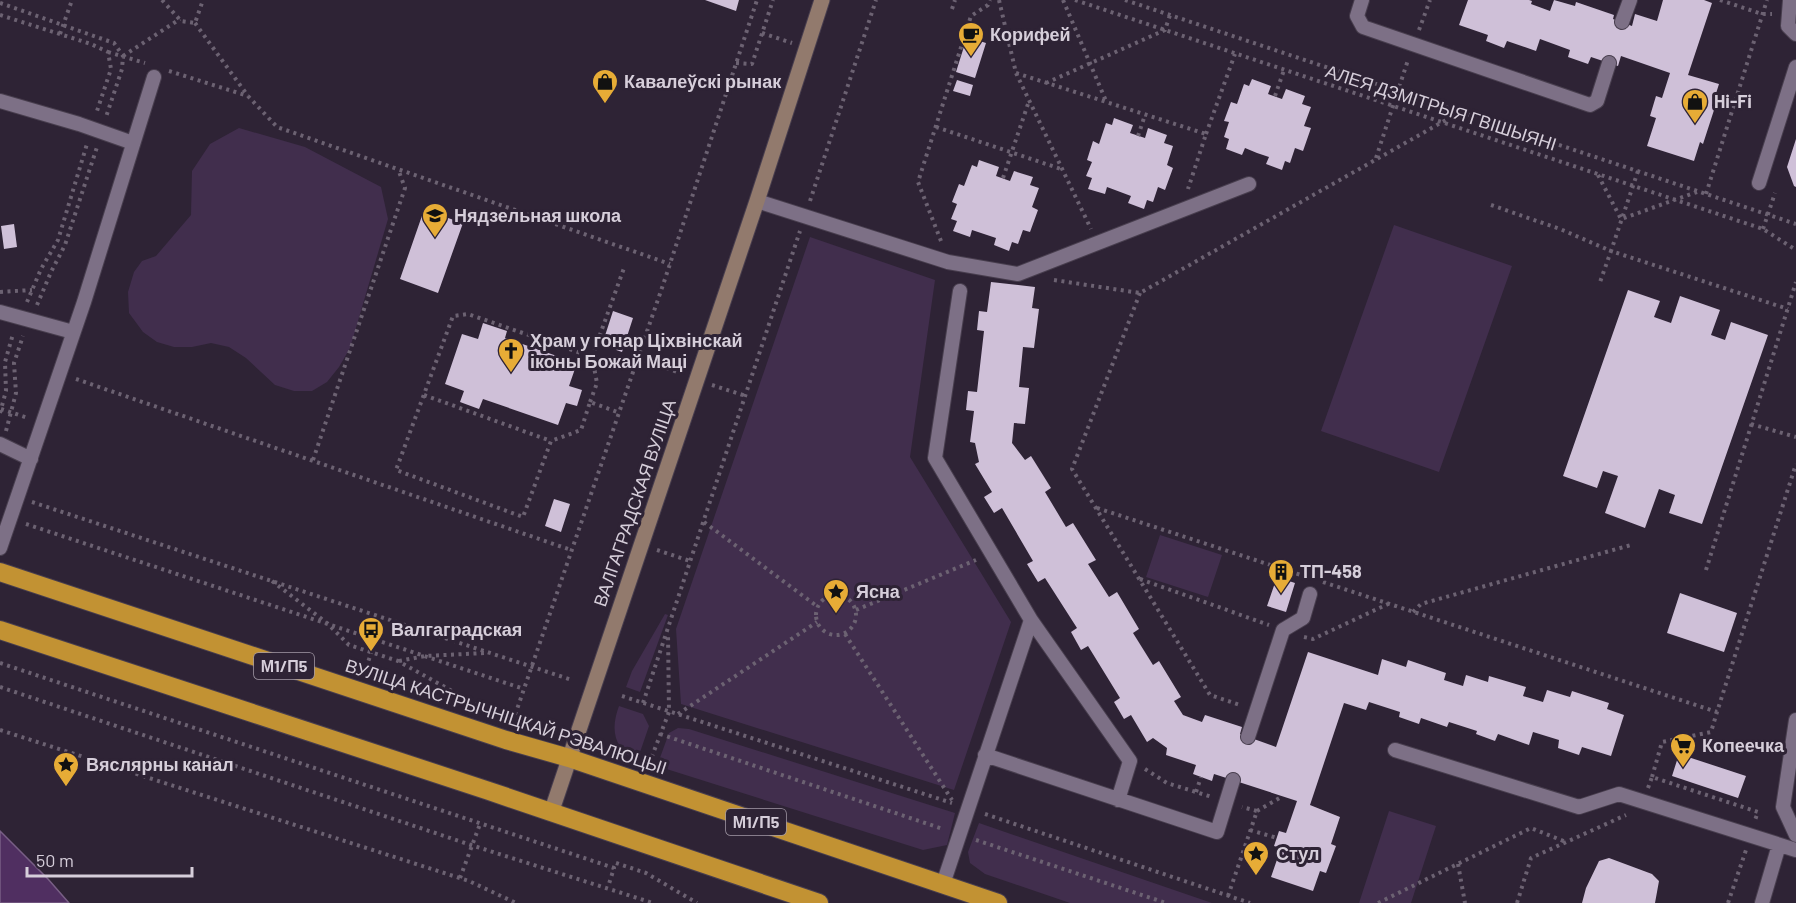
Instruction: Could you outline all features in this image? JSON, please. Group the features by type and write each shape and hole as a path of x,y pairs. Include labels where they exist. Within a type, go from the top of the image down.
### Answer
{"highway":[{"name":"ВУЛІЦА КАСТРЫЧНІЦКАЙ РЭВАЛЮЦЫІ","path":"0,572 506,740 569,758 998,903"},
{"path":"0,630 819,903"}],"main road":[{"name":"ВАЛГАГРАДСКАЯ ВУЛІЦА","path":"551,813 758,201 822,0"}],"lane":[{"path":"1362,0 1357,16 1364,27 1590,105 1597,101 1609,63"},
{"path":"1622,22 1630,0"},
{"path":"1790,0 1788,26 1796,34"},
{"path":"1759,183 1796,68"},
{"path":"0,548 84,302 154,77"},
{"path":"0,101 133,143"},
{"path":"758,201 948,262 1017,274 1249,184"},
{"path":"960,291 935,458 1031,620 1130,761 1118,800"},
{"path":"0,312 73,332"},
{"path":"1,444 31,459"},
{"path":"1248,737 1283,630 1302,618 1310,594"},
{"path":"944,884 960,834 961,806 985,756 1031,620"},
{"path":"1796,720 1784,807 1796,836"},
{"path":"1395,750 1579,807 1619,794 1796,850"},
{"path":"985,756 1217,832 1233,780"},
{"path":"1762,903 1779,845"}],"path":[{"path":"60,34 72,0"},
{"path":"162,0 180,19 195,23 248,96 277,127 670,264"},
{"path":"195,23 203,0"},
{"path":"272,581 327,624 349,645 398,661 479,706 514,718 620,413 757,0"},
{"path":"736,63 752,64 772,0"},
{"path":"643,703 876,0"},
{"path":"952,9 955,0"},
{"path":"948,262 918,182 971,16 988,5 990,0"},
{"path":"999,0 1016,73 1098,243"},
{"path":"1063,0 1106,102"},
{"name":"АЛЕЯ ДЗМІТРЫЯ ГВІШЫЯНІ","path":"1075,0 1763,229 1796,250"},
{"name":"АЛЕЯ ДЗМІТРЫЯ ГВІШЫЯНІ","path":"1125,0 1796,224"},
{"path":"1376,159 1397,91 1430,0"},
{"path":"1720,0 1762,14 1789,14"},
{"path":"1706,194 1767,0"},
{"path":"0,3 114,43 123,56 122,69 96,130 58,240 32,290 14,363 16,393 12,413 1,444"},
{"path":"0,15 146,63"},
{"path":"1046,82 1165,30 1170,15"},
{"path":"123,56 180,19"},
{"path":"761,33 807,48"},
{"path":"43,423 0,410 6,391 5,362 13,335 26,318 65,245 111,69 108,52"},
{"path":"1181,211 1235,54"},
{"path":"169,70 248,96"},
{"path":"1275,96 1284,70"},
{"path":"1016,73 1206,134"},
{"path":"1002,178 1029,100"},
{"path":"1051,279 1140,293 1460,112"},
{"path":"1138,136 1145,115"},
{"path":"936,128 1062,169"},
{"path":"313,460 405,188 398,169"},
{"path":"1599,285 1638,171"},
{"path":"1597,174 1621,219"},
{"path":"1621,219 1698,191"},
{"path":"1491,205 1560,229 1611,251 1788,309"},
{"path":"424,395 551,441 581,430 597,383 592,357 624,268"},
{"path":"1706,570 1796,282"},
{"path":"0,292 32,290"},
{"path":"1140,293 1072,469 1210,695 1256,711"},
{"path":"551,441 523,517 396,470 453,316 468,314 592,357"},
{"path":"60,373 571,550"},
{"path":"590,402 620,413"},
{"path":"1751,424 1796,437"},
{"path":"1517,903 1531,858 1632,812 1644,802 1662,742 1711,732 1796,464"},
{"path":"17,497 572,680"},
{"path":"1097,508 1310,578"},
{"path":"10,519 524,688"},
{"path":"704,522 818,607"},
{"path":"1413,612 1421,603 1631,544"},
{"path":"643,545 690,562"},
{"path":"856,610 991,554"},
{"path":"1140,578 1312,639 1388,604"},
{"path":"1321,582 1717,712"},
{"path":"837,595 844,596 851,601 856,610 855,623 845,633 828,634 817,622 818,607 822,600 837,595"},
{"path":"677,714 817,622"},
{"path":"649,764 669,712 668,629"},
{"path":"845,633 961,806"},
{"path":"398,661 425,656 488,653"},
{"path":"0,663 480,824 615,866 646,873 697,903"},
{"path":"0,687 471,845 653,903"},
{"path":"622,696 1250,903"},
{"path":"0,730 460,878 516,903"},
{"path":"660,734 1166,903"},
{"path":"1140,762 1146,771 1167,783 1257,811"},
{"path":"1196,792 1201,777"},
{"path":"1652,777 1758,812 1728,903"},
{"path":"1228,896 1257,811 1283,796"},
{"path":"460,878 480,824"},
{"path":"1378,903 1531,828 1566,842"},
{"path":"1250,830 1277,838"},
{"path":"1458,864 1465,903"},
{"path":"608,887 615,866"}],"shaded area":[{"path":"239,128 305,147 381,187 388,219 350,348 327,382 312,391 294,391 275,385 246,358 229,347 211,343 192,347 174,347 157,342 143,332 129,313 128,292 134,272 142,261 156,256 191,215 192,171 210,144"},
{"path":"1394,225 1512,266 1439,472 1321,431"},
{"path":"810,237 935,280 910,457 1011,622 954,790 681,704 676,629"},
{"path":"1160,535 1222,555 1208,597 1146,577"},
{"path":"665,614 668,615 640,692 626,687 632,671"},
{"path":"619,706 643,714 649,726 637,761 623,751 616,738 615,723"},
{"path":"678,728 689,729 955,813 947,845 923,850 657,766 669,733"},
{"path":"1389,811 1436,826 1411,903 1359,903"},
{"path":"979,823 1212,903 1070,903 985,874 970,863 968,852"},
{"path":"0,831 48,879 69,903 0,903"}],"building":[{"path":"705,0 739,0 736,11"},
{"path":"1468,0 1529,0 1532,1 1531,4 1550,11 1554,0 1575,6 1576,2 1614,15 1613,19 1632,26 1635,14 1657,21 1663,0 1704,0 1712,3 1688,75 1719,84 1712,106 1715,107 1703,144 1700,142 1694,161 1647,146 1656,118 1650,116 1656,96 1662,98 1670,73 1621,56 1618,66 1591,57 1588,64 1568,57 1570,50 1540,39 1536,51 1507,41 1504,48 1486,41 1488,35 1459,25"},
{"name":"Корифей","path":"967,37 986,43 975,78 956,72"},
{"path":"1252,79 1271,86 1268,94 1282,99 1286,89 1305,96 1302,104 1311,107 1304,126 1311,128 1303,151 1295,148 1290,163 1285,161 1282,170 1266,164 1269,157 1245,148 1242,155 1226,149 1229,139 1224,137 1229,122 1224,121 1231,102 1237,104 1244,84 1249,86"},
{"path":"957,80 973,85 970,96 953,91"},
{"path":"1114,118 1133,125 1130,133 1145,138 1148,128 1167,135 1164,143 1173,146 1167,165 1173,168 1165,190 1158,187 1153,202 1147,200 1144,209 1128,203 1131,196 1107,187 1105,194 1088,189 1092,178 1086,176 1092,162 1087,160 1093,141 1099,144 1106,123 1112,125"},
{"path":"1796,139 1796,187 1787,167"},
{"path":"979,160 999,167 996,176 1010,181 1014,171 1033,177 1030,185 1039,188 1032,207 1038,210 1030,232 1023,230 1018,244 1012,242 1009,251 994,245 996,238 972,230 970,237 953,231 957,221 951,219 957,204 952,202 959,184 964,186 972,165 977,167"},
{"path":"424,210 463,223 438,293 400,279"},
{"path":"14,224 17,247 4,249 1,226"},
{"path":"991,282 1035,287 1032,308 1039,309 1034,348 1023,347 1019,387 1029,388 1025,424 1014,423 1012,443 1025,460 1031,456 1051,488 1045,492 1066,527 1073,523 1096,560 1088,564 1109,597 1117,592 1139,629 1133,633 1153,665 1159,661 1181,697 1174,701 1183,715 1202,722 1205,715 1242,727 1240,734 1276,747 1308,652 1378,675 1382,659 1406,667 1408,660 1446,673 1444,680 1463,686 1466,675 1488,682 1489,676 1526,687 1523,696 1543,702 1547,690 1570,697 1572,691 1609,703 1607,709 1624,715 1611,756 1582,747 1579,755 1558,748 1559,740 1533,732 1529,745 1498,734 1495,741 1476,734 1477,731 1449,722 1447,727 1421,718 1419,724 1399,717 1400,712 1369,702 1366,710 1344,703 1310,805 1340,817 1331,844 1336,846 1326,873 1320,871 1313,891 1271,877 1281,848 1274,846 1279,831 1286,833 1297,801 1214,774 1212,781 1193,774 1196,765 1166,755 1167,748 1153,738 1147,742 1131,715 1124,719 1114,702 1120,698 1088,646 1081,650 1071,632 1077,628 1045,578 1038,582 1027,564 1033,561 1002,508 994,513 984,497 992,492 975,464 979,462 975,443 970,442 974,411 966,410 968,391 977,392 984,331 977,330 979,311 987,312"},
{"path":"1628,290 1660,301 1654,317 1671,323 1680,296 1720,310 1711,335 1725,340 1731,322 1768,335 1702,524 1669,513 1675,495 1659,489 1645,528 1605,513 1618,476 1603,471 1597,488 1563,476"},
{"path":"613,311 633,318 622,352 602,345"},
{"name":"Храм у гонар Ціхвінскай іконы Божай Маці","path":"483,323 507,331 505,338 577,363 569,386 582,390 577,406 566,403 558,425 483,399 479,409 460,402 464,391 445,384 462,334 478,339"},
{"path":"554,499 570,504 561,532 545,526"},
{"name":"ТП-458","path":"1277,577 1295,583 1286,612 1267,606"},
{"path":"1680,593 1737,613 1724,652 1667,633"},
{"path":"1679,754 1746,776 1738,798 1672,776"},
{"path":"1609,858 1652,874 1659,881 1655,903 1582,903 1586,888 1599,861"}],"place":[{"name":"Корифей","path":"971,58"},
{"name":"Кавалеўскі рынак","path":"605,105"},
{"name":"Hi-Fi","path":"1695,125"},
{"name":"Нядзельная школа","path":"435,239"},
{"name":"Храм у гонар Ціхвінскай іконы Божай Маці","path":"511,374"},
{"name":"ТП-458","path":"1281,595"},
{"name":"Ясна","path":"836,615"},
{"name":"Валгаградская","path":"371,653"},
{"name":"Копеечка","path":"1683,769"},
{"name":"Вяслярны канал","path":"66,788"},
{"name":"Стул","path":"1256,877"}]}
